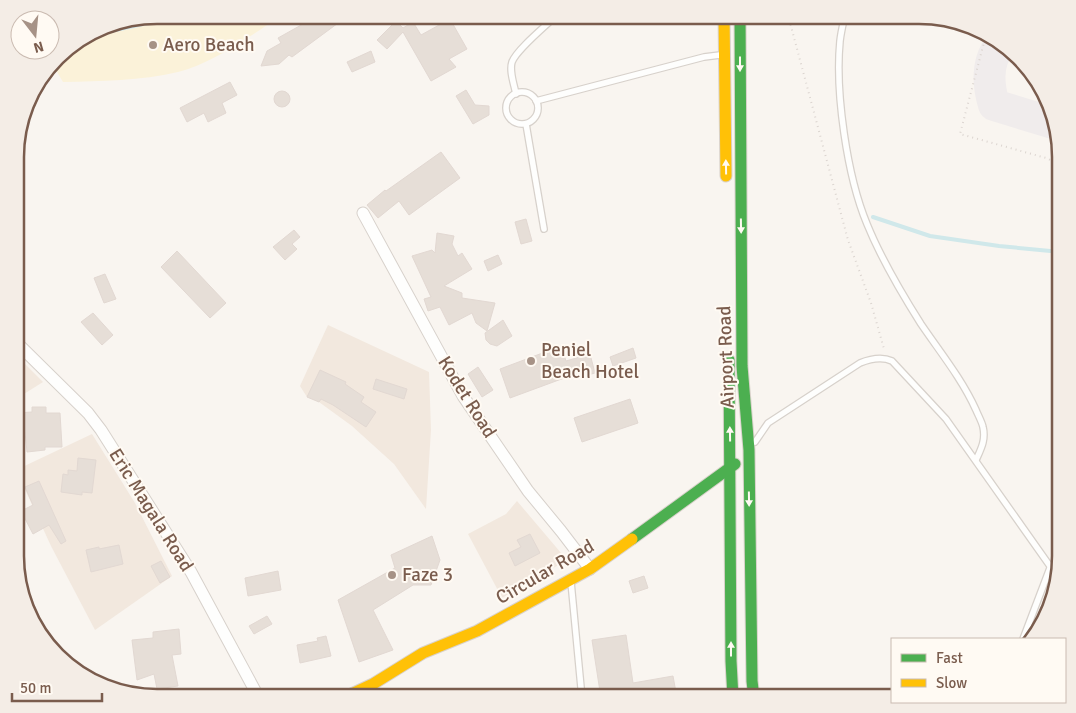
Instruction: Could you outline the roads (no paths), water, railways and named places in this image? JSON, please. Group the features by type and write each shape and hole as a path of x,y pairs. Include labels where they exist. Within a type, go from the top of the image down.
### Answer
{"main road":[{"path":"724,24 726,192"},
{"name":"Airport Road","path":"740,24 742,366 748,450 753,689"},
{"name":"Airport Road","path":"729,350 730,662 732,689"},
{"name":"Circular Road","path":"362,689 423,653 477,631 590,569 730,468 748,450"}],"street":[{"name":"Kodet Road","path":"363,213 463,396 528,492 590,569"},
{"name":"Eric Magala Road","path":"24,350 88,413 101,430 191,572 253,689"}],"lane":[{"path":"516,94 511,72 512,62 518,52 548,24"},
{"path":"843,24 840,41 842,110 848,153 866,223 883,258 921,324 936,343 971,400 983,427 983,444 976,460"},
{"path":"536,101 704,57 724,55"},
{"path":"516,94 529,94 536,101 537,112 531,121 526,124 512,121 506,112 508,101 516,94"},
{"path":"526,124 544,229"},
{"path":"748,450 768,423 860,363 871,359 886,358 892,361 946,419 1050,568 1028,633"},
{"path":"570,580 581,689"}],"water":[{"path":"153,24 106,34 131,26"}],"waterway":[{"path":"873,217 930,236 1052,251"}],"place":[{"name":"Aero Beach","path":"153,45"},
{"name":"Peniel Beach Hotel","path":"531,361"},
{"name":"Faze 3","path":"392,575"}]}
